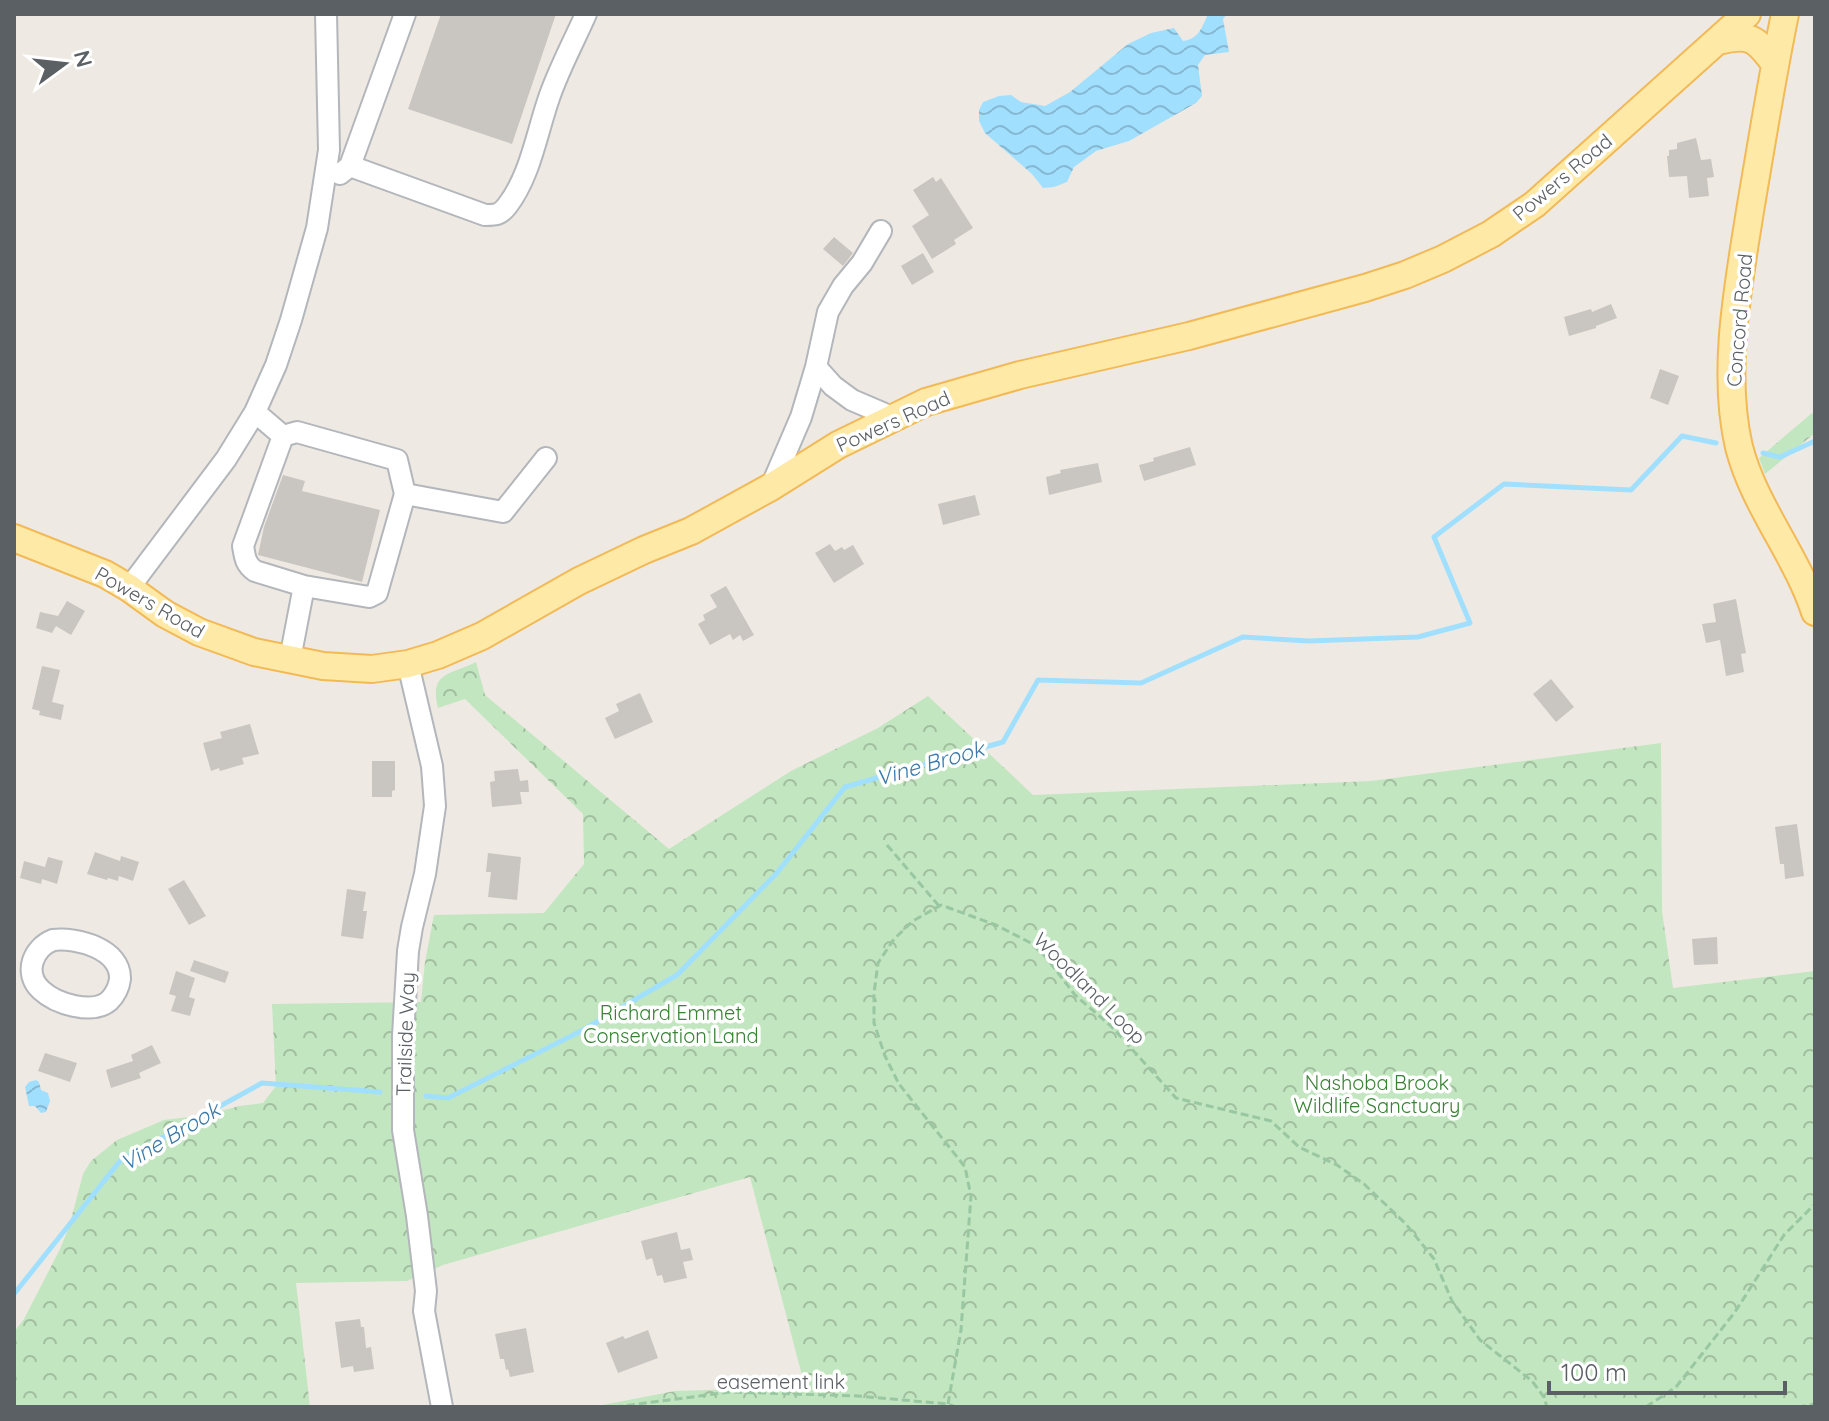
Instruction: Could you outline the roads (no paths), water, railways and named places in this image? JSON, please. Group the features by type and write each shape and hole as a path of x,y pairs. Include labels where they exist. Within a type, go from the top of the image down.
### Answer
{"main road":[{"name":"Powers Road","path":"14,538 84,565 129,588 165,614 199,632 254,652 323,666 372,669 408,664 438,655 482,636 579,581 691,531 771,487 838,445 926,402 1020,375 1189,336 1365,288 1443,259 1491,234 1535,204 1747,14"},
{"name":"Concord Road","path":"1785,14 1737,291 1733,411 1739,447 1747,469 1813,601"},
{"path":"1718,41 1737,36 1754,40 1775,64"}],"street":[{"path":"129,588 226,459 255,412 276,365 317,228 324,186 329,150 326,14"},
{"path":"324,186 350,166 405,14"},
{"path":"350,166 485,215 498,215 519,187 550,94 586,14"},
{"path":"771,487 801,417 828,312 881,231"},
{"path":"816,367 833,386 852,400 894,418"},
{"path":"255,412 283,436"},
{"path":"297,432 397,460 405,494 377,593 369,597 304,586 248,566 243,546 283,436 297,432"},
{"path":"405,494 503,512 546,458"},
{"path":"290,659 304,586"},
{"name":"Trailside Way","path":"408,664 432,766 435,806 425,874 408,951 403,1036 403,1130 426,1291 424,1311 442,1407"}],"water":[{"path":"1208,14 1227,14 1223,19 1229,52 1205,55 1198,65 1202,96 1196,103 1129,141 1096,151 1074,167 1067,182 1043,188 1032,174 985,133 979,121 983,102 1011,95 1021,102 1045,106 1070,92 1128,44 1151,33 1174,28 1183,41 1193,38"},
{"path":"36,1080 41,1090 48,1093 50,1101 46,1112 41,1113 35,1106 29,1106 25,1087"}],"waterway":[{"name":"Vine Brook","path":"426,1096 448,1098 581,1031 677,975 776,874 845,787 1003,742 1038,680 1141,683 1243,637 1309,641 1418,637 1470,623 1434,537 1504,484 1631,490 1682,436 1716,443"},
{"name":"Vine Brook","path":"1763,453 1780,457 1815,441"},
{"name":"Vine Brook","path":"14,1294 120,1161 262,1083 380,1092"}],"park label":[{"name":"Richard Emmet Conservation Land","path":"671,1024"},
{"name":"Nashoba Brook Wildlife Sanctuary","path":"1377,1094"}]}
